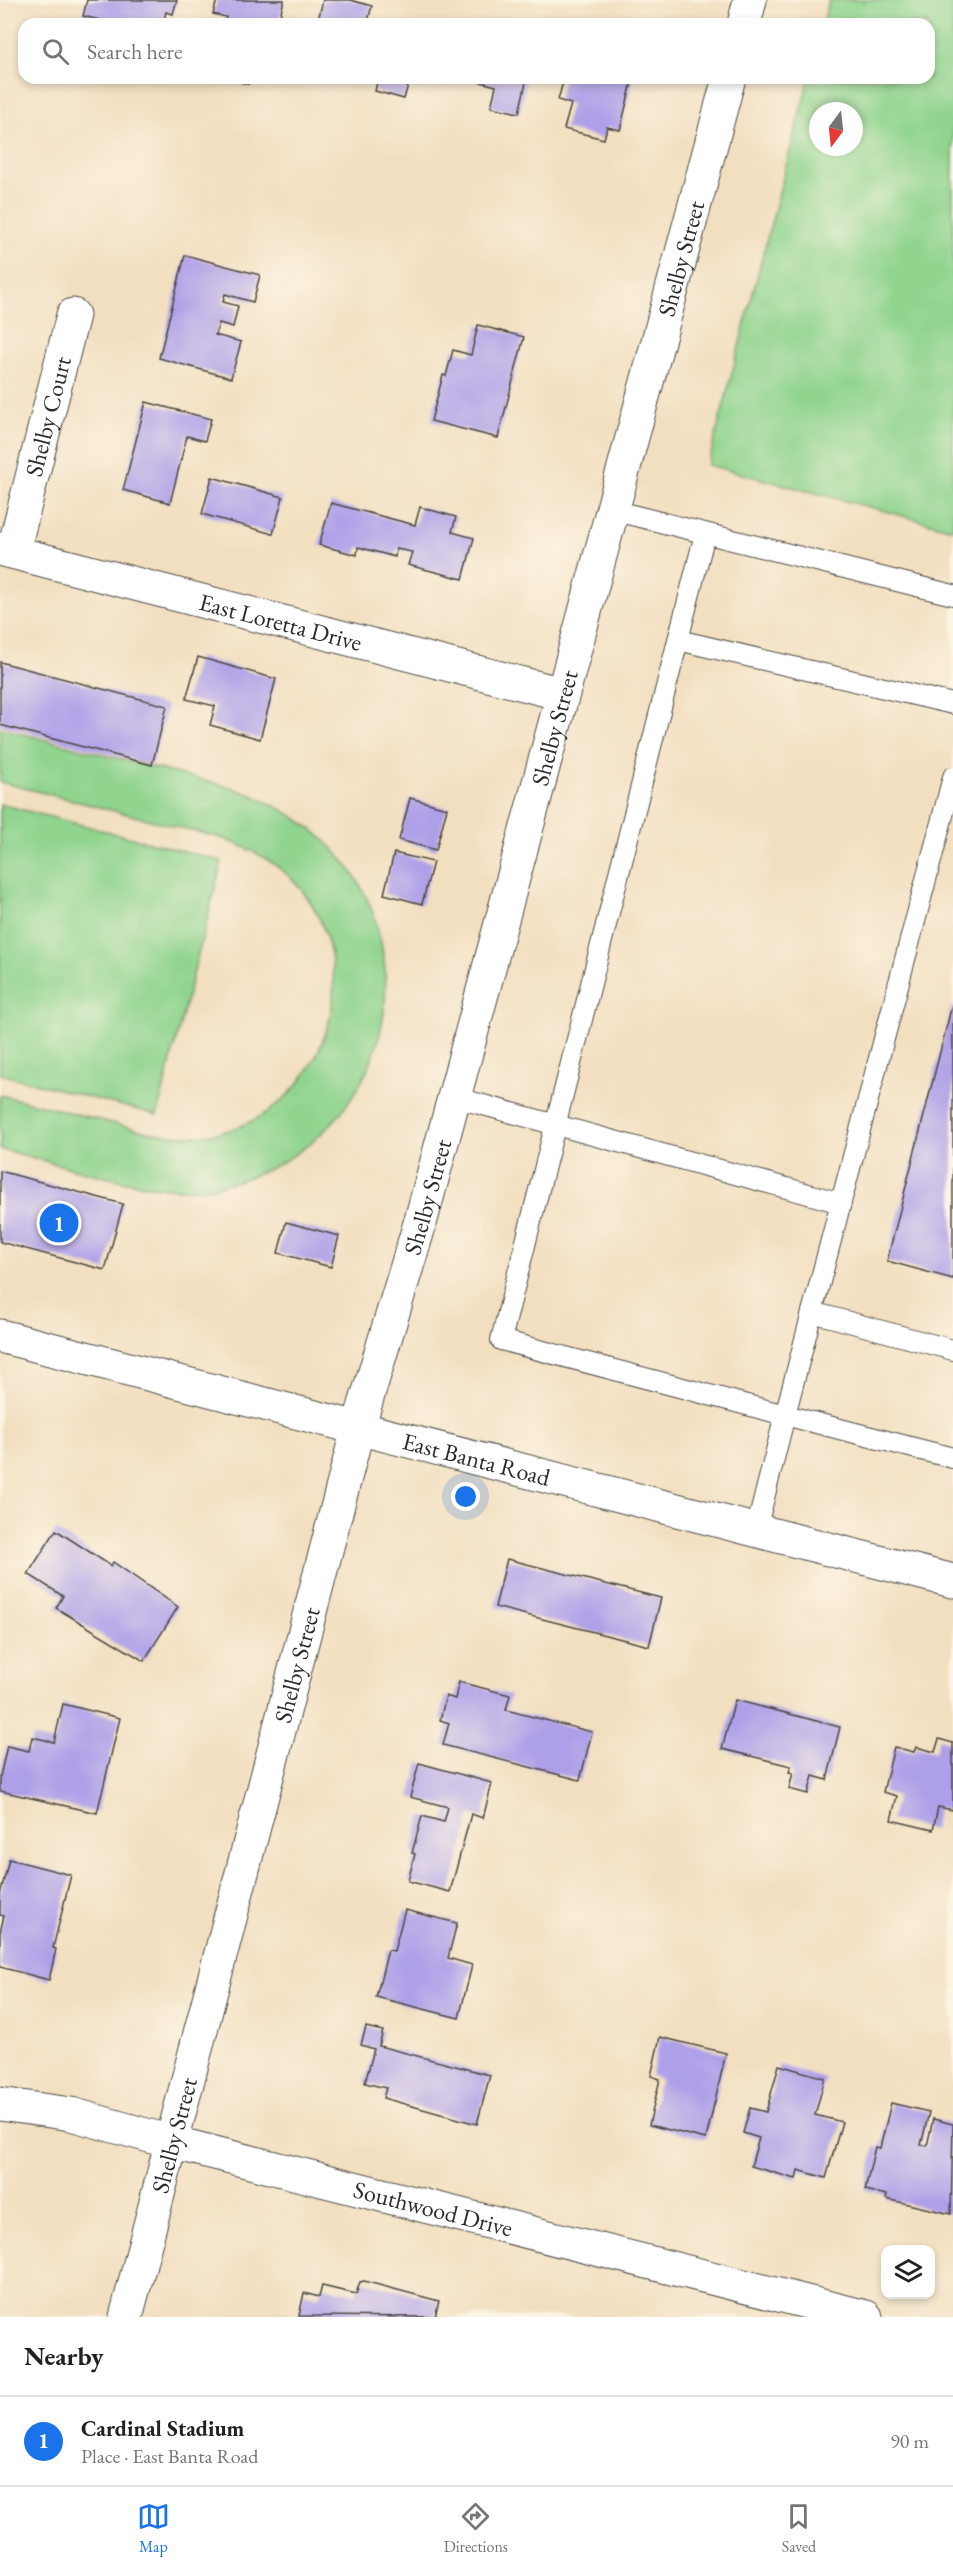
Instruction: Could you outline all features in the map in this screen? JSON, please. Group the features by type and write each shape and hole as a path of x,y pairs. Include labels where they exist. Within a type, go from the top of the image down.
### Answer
{"street":[{"path":"746,18 750,0"},
{"name":"Shelby Street","path":"126,2317 358,1428 421,1220 727,84"},
{"name":"Shelby Court","path":"7,550 72,315"},
{"name":"East Loretta Drive","path":"7,550 562,694"},
{"name":"East Banta Road","path":"0,1336 953,1581"},
{"name":"Southwood Drive","path":"0,2104 71,2114 171,2142 866,2317"}],"lane":[{"path":"612,510 953,595"},
{"path":"705,534 501,1340 953,1458"},
{"path":"678,640 953,705"},
{"path":"756,1530 953,777"},
{"path":"454,1097 841,1203"},
{"path":"812,1312 953,1350"}],"green space":[{"path":"829,0 953,0 953,529 708,465 807,84 935,84 935,18 824,18"},
{"path":"0,728 250,794 281,809 310,828 335,851 353,874 369,905 382,948 386,992 380,1033 366,1072 346,1107 318,1137 285,1161 246,1178 204,1188 181,1189 129,1182 0,1149 0,1095 144,1131 178,1136 233,1129 270,1110 299,1082 320,1047 332,1008 333,967 323,927 301,889 274,864 254,852 221,838 0,782"},
{"path":"0,804 222,861 157,1115 0,1074"}],"building":[{"path":"87,0 177,0 173,14 166,12 164,18 83,16"},
{"path":"217,0 284,0 280,18 226,18 213,14"},
{"path":"323,0 350,0 372,6 369,18 318,18"},
{"path":"377,84 408,84 404,99 375,91"},
{"path":"488,84 526,84 519,113 491,107 496,86"},
{"path":"562,84 632,84 620,130 607,127 604,139 564,129 571,104 558,100"},
{"path":"185,255 260,275 253,302 225,294 223,302 238,306 233,327 219,323 215,335 241,342 231,378 159,358"},
{"path":"478,325 524,337 498,438 431,421 443,375 446,376 453,350 471,355"},
{"path":"146,402 211,419 205,441 187,436 170,503 123,490"},
{"path":"212,477 283,497 273,534 202,514"},
{"path":"331,503 415,525 420,507 456,517 452,532 474,538 463,579 408,565 412,552 396,549 395,557 358,547 357,555 319,545"},
{"path":"198,657 276,679 260,739 210,725 215,706 186,699"},
{"path":"0,662 167,706 152,765 0,725"},
{"path":"410,798 447,808 436,850 399,840"},
{"path":"394,853 433,862 422,904 384,894"},
{"path":"953,1005 953,1279 887,1261"},
{"path":"0,1171 123,1204 105,1270 0,1242"},
{"path":"286,1222 339,1236 331,1267 278,1253"},
{"path":"56,1530 111,1566 113,1562 178,1607 144,1661 56,1608 63,1596 28,1574"},
{"path":"507,1559 661,1598 649,1646 495,1607"},
{"path":"459,1682 510,1695 506,1710 592,1732 580,1780 443,1745 449,1723 440,1720 446,1696 455,1699"},
{"path":"735,1700 840,1727 827,1780 813,1776 808,1794 789,1789 793,1773 789,1772 791,1766 722,1749"},
{"path":"63,1704 120,1718 97,1813 0,1791 0,1776 7,1746 29,1751 32,1737 54,1742"},
{"path":"939,1739 953,1743 953,1810 938,1807 933,1830 891,1820 897,1796 883,1792 894,1747 914,1752 916,1747 935,1752"},
{"path":"419,1763 492,1783 483,1818 471,1814 450,1892 408,1881 415,1854 412,1853 422,1816 444,1822 448,1807 410,1797"},
{"path":"9,1859 71,1875 53,1948 56,1949 49,1980 0,1967 0,1932 4,1916 0,1915 0,1895"},
{"path":"405,1910 457,1923 448,1958 472,1965 459,2018 376,1997 388,1950 394,1951"},
{"path":"366,2027 383,2031 379,2046 490,2075 477,2124 383,2098 386,2088 365,2083 374,2049 361,2045"},
{"path":"660,2037 726,2053 706,2139 649,2125 660,2079 651,2076"},
{"path":"779,2065 825,2078 815,2115 842,2122 826,2178 798,2170 796,2179 751,2166 759,2138 743,2133 750,2108 766,2112"},
{"path":"891,2103 929,2112 921,2145 927,2146 933,2119 953,2124 951,2214 886,2199 887,2195 865,2190 875,2147 880,2148"},
{"path":"364,2281 439,2301 435,2317 299,2316 304,2293 319,2297 322,2286 356,2294 360,2282"}],"place":[{"name":"Cardinal Stadium","path":"59,1223"}]}
